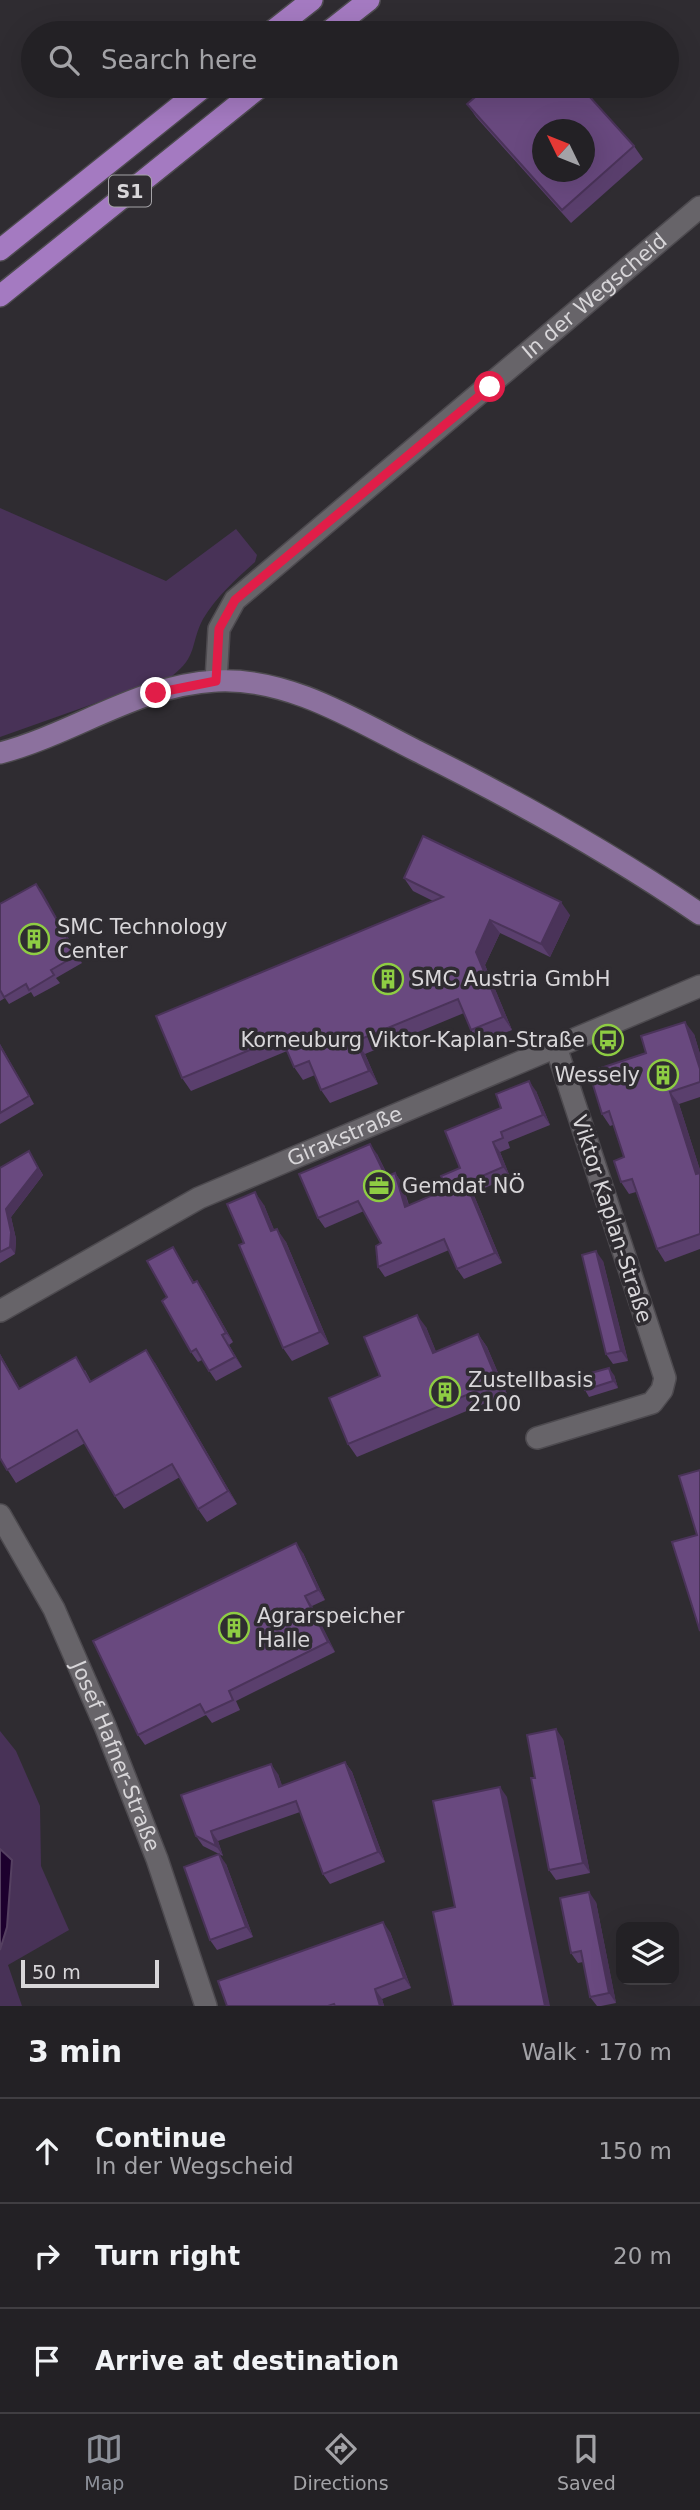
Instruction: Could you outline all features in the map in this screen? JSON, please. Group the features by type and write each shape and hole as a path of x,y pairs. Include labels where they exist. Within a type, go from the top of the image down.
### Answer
{"highway":[{"path":"285,21 312,0"},
{"path":"342,21 369,0"},
{"name":"S1","path":"0,250 190,98"},
{"name":"S1","path":"0,296 246,98"}],"main road":[{"path":"4,753 146,696 216,681 268,687 338,712 551,820 605,850 700,914"}],"street":[{"name":"In der Wegscheid","path":"216,681 219,629 235,600 700,208"},
{"name":"Girakstraße","path":"0,1311 199,1198 700,986"},
{"name":"Viktor Kaplan-Straße","path":"537,1438 652,1403 662,1390 665,1378 555,1047"},
{"name":"Josef Hafner-Straße","path":"0,1515 70,1641 132,1791 206,2006"}],"shaded area":[{"path":"0,508 166,581 236,529 257,555 255,562 208,611 190,656 172,676 0,737"},
{"path":"0,1731 16,1751 40,1806 41,1866 69,1930 8,1965 22,2006 0,2006 0,1950 7,1927 12,1861 0,1849"},
{"path":"0,1849 12,1860 7,1927 0,1950"}],"building":[{"path":"474,98 591,98 634,146 595,181 595,119 532,119 532,177 467,104"},
{"path":"537,182 594,182 562,210"},
{"name":"SMC Austria GmbH","path":"423,836 561,902 541,944 490,920 476,952 503,1017 471,1030 458,999 356,1041 369,1071 321,1090 309,1061 294,1067 281,1037 182,1078 156,1016 443,897 404,878"},
{"name":"SMC Technology Center","path":"36,884 77,955 51,970 54,975 29,990 26,984 4,997 0,990 0,904"},
{"path":"685,1022 700,1069 700,1082 670,1092 696,1174 700,1173 700,1234 657,1249 632,1179 621,1182 614,1161 624,1157 609,1111 602,1114 589,1072 646,1053 641,1036"},
{"path":"0,1046 29,1096 0,1113"},
{"path":"529,1081 543,1115 501,1132 503,1138 493,1142 503,1167 466,1183 495,1253 457,1269 444,1239 378,1267 376,1246 381,1243 358,1201 318,1218 299,1174 370,1144 386,1177 395,1173 405,1207 447,1189 441,1176 460,1168 445,1131 501,1108 496,1094"},
{"path":"29,1151 38,1168 6,1209 11,1232 10,1247 0,1252 0,1168"},
{"path":"255,1192 271,1231 277,1229 320,1332 283,1348 239,1245 244,1243 227,1204"},
{"path":"173,1247 193,1283 197,1281 226,1333 222,1335 235,1357 209,1371 196,1349 191,1352 162,1301 167,1297 147,1261"},
{"path":"596,1251 621,1351 606,1354 582,1255"},
{"name":"Zustellbasis 2100","path":"417,1315 433,1353 478,1334 498,1382 348,1444 329,1398 380,1376 364,1337"},
{"path":"146,1350 228,1491 198,1509 172,1464 115,1496 77,1430 7,1470 0,1458 0,1356 19,1389 76,1357 90,1382"},
{"path":"609,1368 613,1381 585,1390 580,1376"},
{"path":"700,1470 700,1631 672,1542 697,1535 679,1476"},
{"name":"Agrarspeicher Halle","path":"296,1543 318,1590 305,1596 328,1642 229,1691 233,1700 205,1713 200,1704 138,1735 93,1641"},
{"path":"556,1729 583,1863 549,1870 531,1778 535,1778 527,1735"},
{"path":"345,1762 378,1852 323,1874 296,1801 211,1831 216,1846 196,1836 181,1795 271,1764 279,1787"},
{"path":"500,1787 545,2006 453,2006 433,1912 455,1907 433,1801"},
{"path":"219,1854 246,1927 210,1940 184,1867"},
{"path":"589,1892 609,1993 590,1997 581,1951 571,1953 560,1898"},
{"path":"383,1922 404,1978 375,1989 380,2006 227,2006 218,1981"}],"place":[{"name":"SMC Technology Center","path":"34,939"},
{"name":"SMC Austria GmbH","path":"388,979"},
{"name":"Korneuburg Viktor-Kaplan-Straße","path":"608,1040"},
{"name":"Wessely","path":"663,1075"},
{"name":"Gemdat NÖ","path":"379,1186"},
{"name":"Zustellbasis 2100","path":"445,1392"},
{"name":"Agrarspeicher Halle","path":"234,1628"}],"route":[{"path":"156,693 216,681 215,646 226,612 235,600 490,387"}]}
